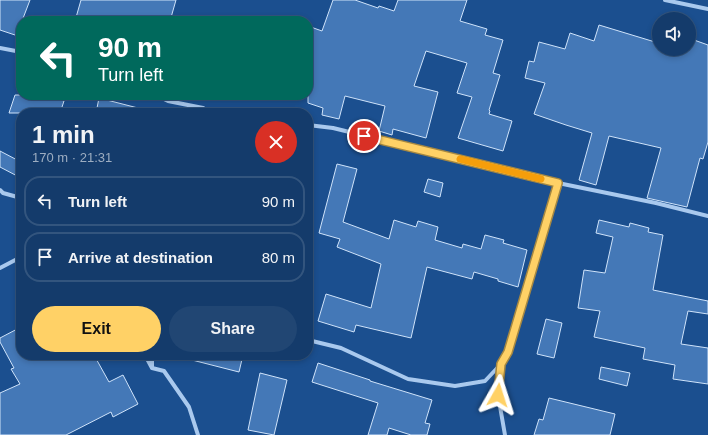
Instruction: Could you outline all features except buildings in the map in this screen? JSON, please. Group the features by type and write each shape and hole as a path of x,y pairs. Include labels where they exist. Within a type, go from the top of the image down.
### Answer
{"street":[{"path":"665,0 708,10"},
{"path":"0,48 16,51"},
{"path":"166,100 192,108"},
{"path":"313,126 333,128 558,183 656,203 708,216"},
{"path":"313,341 341,348 408,378 455,386 485,381 501,364 508,352 558,183"},
{"path":"0,190 3,193 16,197"},
{"path":"0,268 16,260"},
{"path":"148,360 152,368 164,371 190,407 198,435"},
{"path":"152,360 152,368"},
{"path":"501,364 498,395 505,435"}],"slow traffic":[{"path":"460,159 541,179"}],"route":[{"path":"364,136 558,183 508,352 501,364 498,395"}]}
